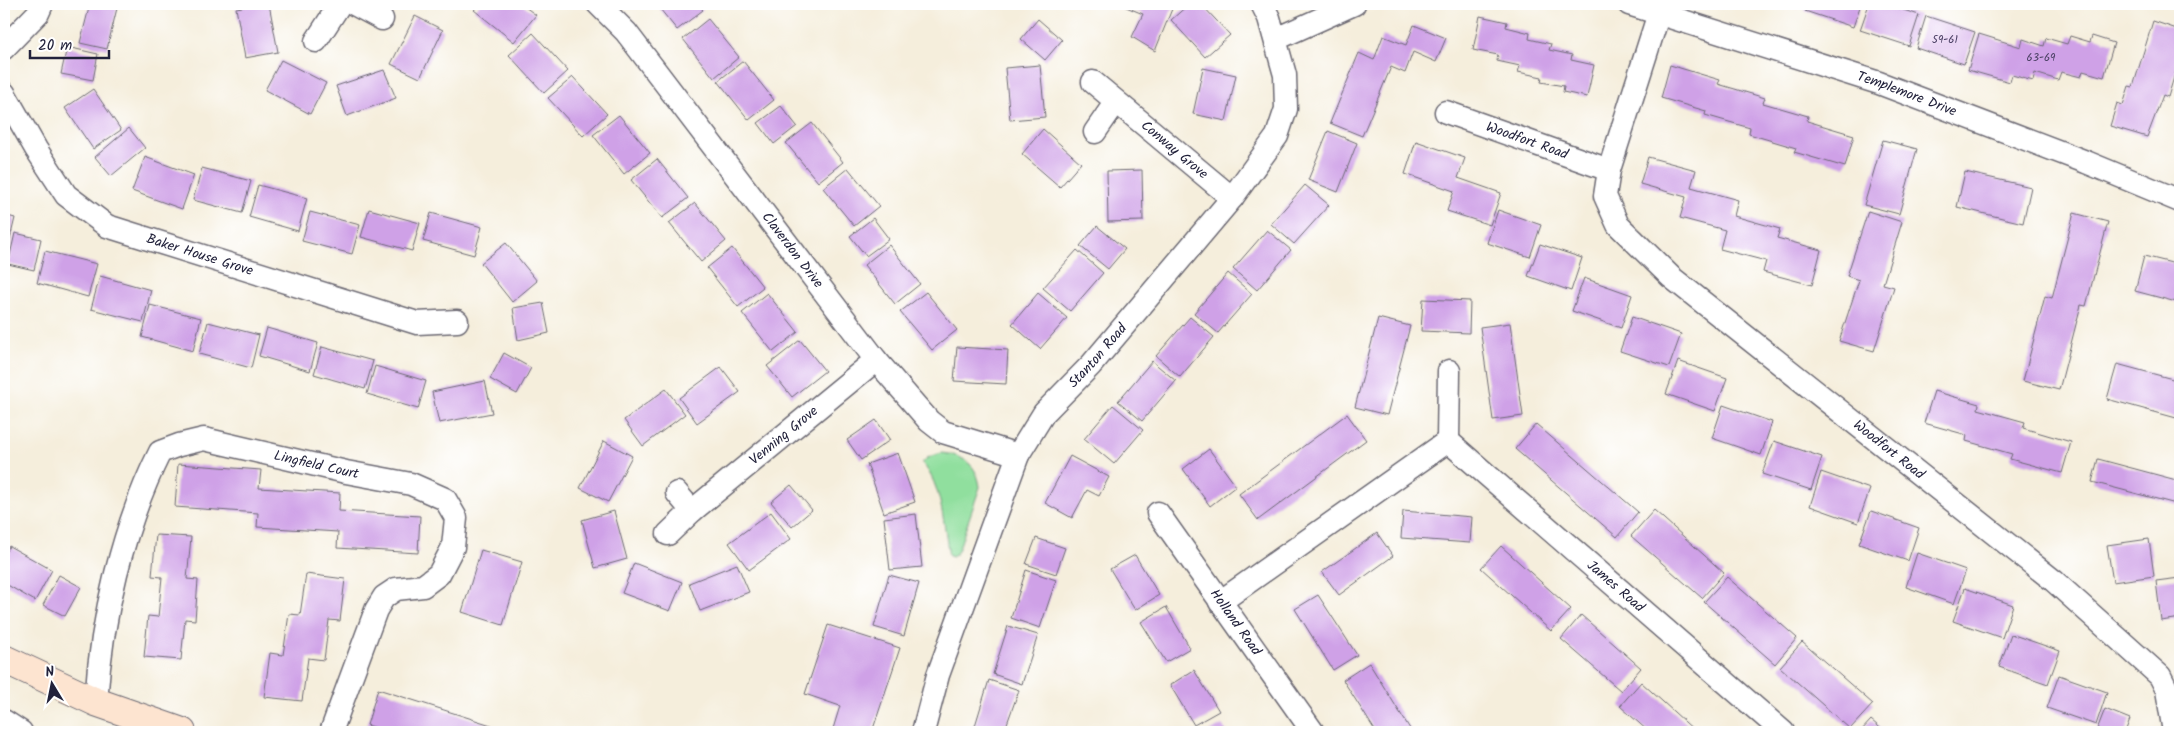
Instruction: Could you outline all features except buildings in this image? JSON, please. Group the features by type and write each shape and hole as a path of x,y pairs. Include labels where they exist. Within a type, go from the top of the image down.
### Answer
{"main road":[{"path":"4,659 96,702 182,732"}],"street":[{"path":"4,48 38,13 42,4"},
{"path":"316,41 340,4"},
{"path":"354,4 382,19"},
{"name":"Claverdon Drive","path":"598,4 626,32 876,360 929,421 943,432 1018,455"},
{"name":"Stanton Road","path":"923,732 938,675 1018,455 1044,413 1091,365 1232,198 1277,136 1286,109 1285,75 1276,39 1262,4"},
{"path":"1276,39 1354,4"},
{"name":"Templemore Drive","path":"1629,4 1879,83 2077,158 2180,201"},
{"name":"Woodfort Road","path":"1659,13 1609,170 1605,196 1618,225 1670,277 2054,581 2160,676 2167,690 2174,732"},
{"name":"Conway Grove","path":"1093,82 1115,103 1232,198"},
{"name":"Baker House Grove","path":"4,93 36,149 66,195 106,226 417,323 457,322"},
{"path":"1095,132 1115,103"},
{"name":"Woodfort Road","path":"1446,112 1609,170"},
{"name":"Venning Grove","path":"668,534 692,511 876,360"},
{"path":"1220,602 1448,441 1448,371"},
{"name":"Lingfield Court","path":"96,702 97,680 113,582 144,482 160,452 178,445 204,439 346,472 411,484 445,499 456,518 453,547 439,574 422,586 396,589 384,597 376,610 331,732"},
{"name":"James Road","path":"1448,441 1783,732"},
{"path":"677,493 692,511"},
{"name":"Holland Road","path":"1158,513 1313,732"},
{"path":"4,721 21,732"}],"green space":[{"path":"941,453 956,456 968,462 976,472 980,487 958,551 953,557 949,556 938,494 929,472 922,463 927,458"}]}
